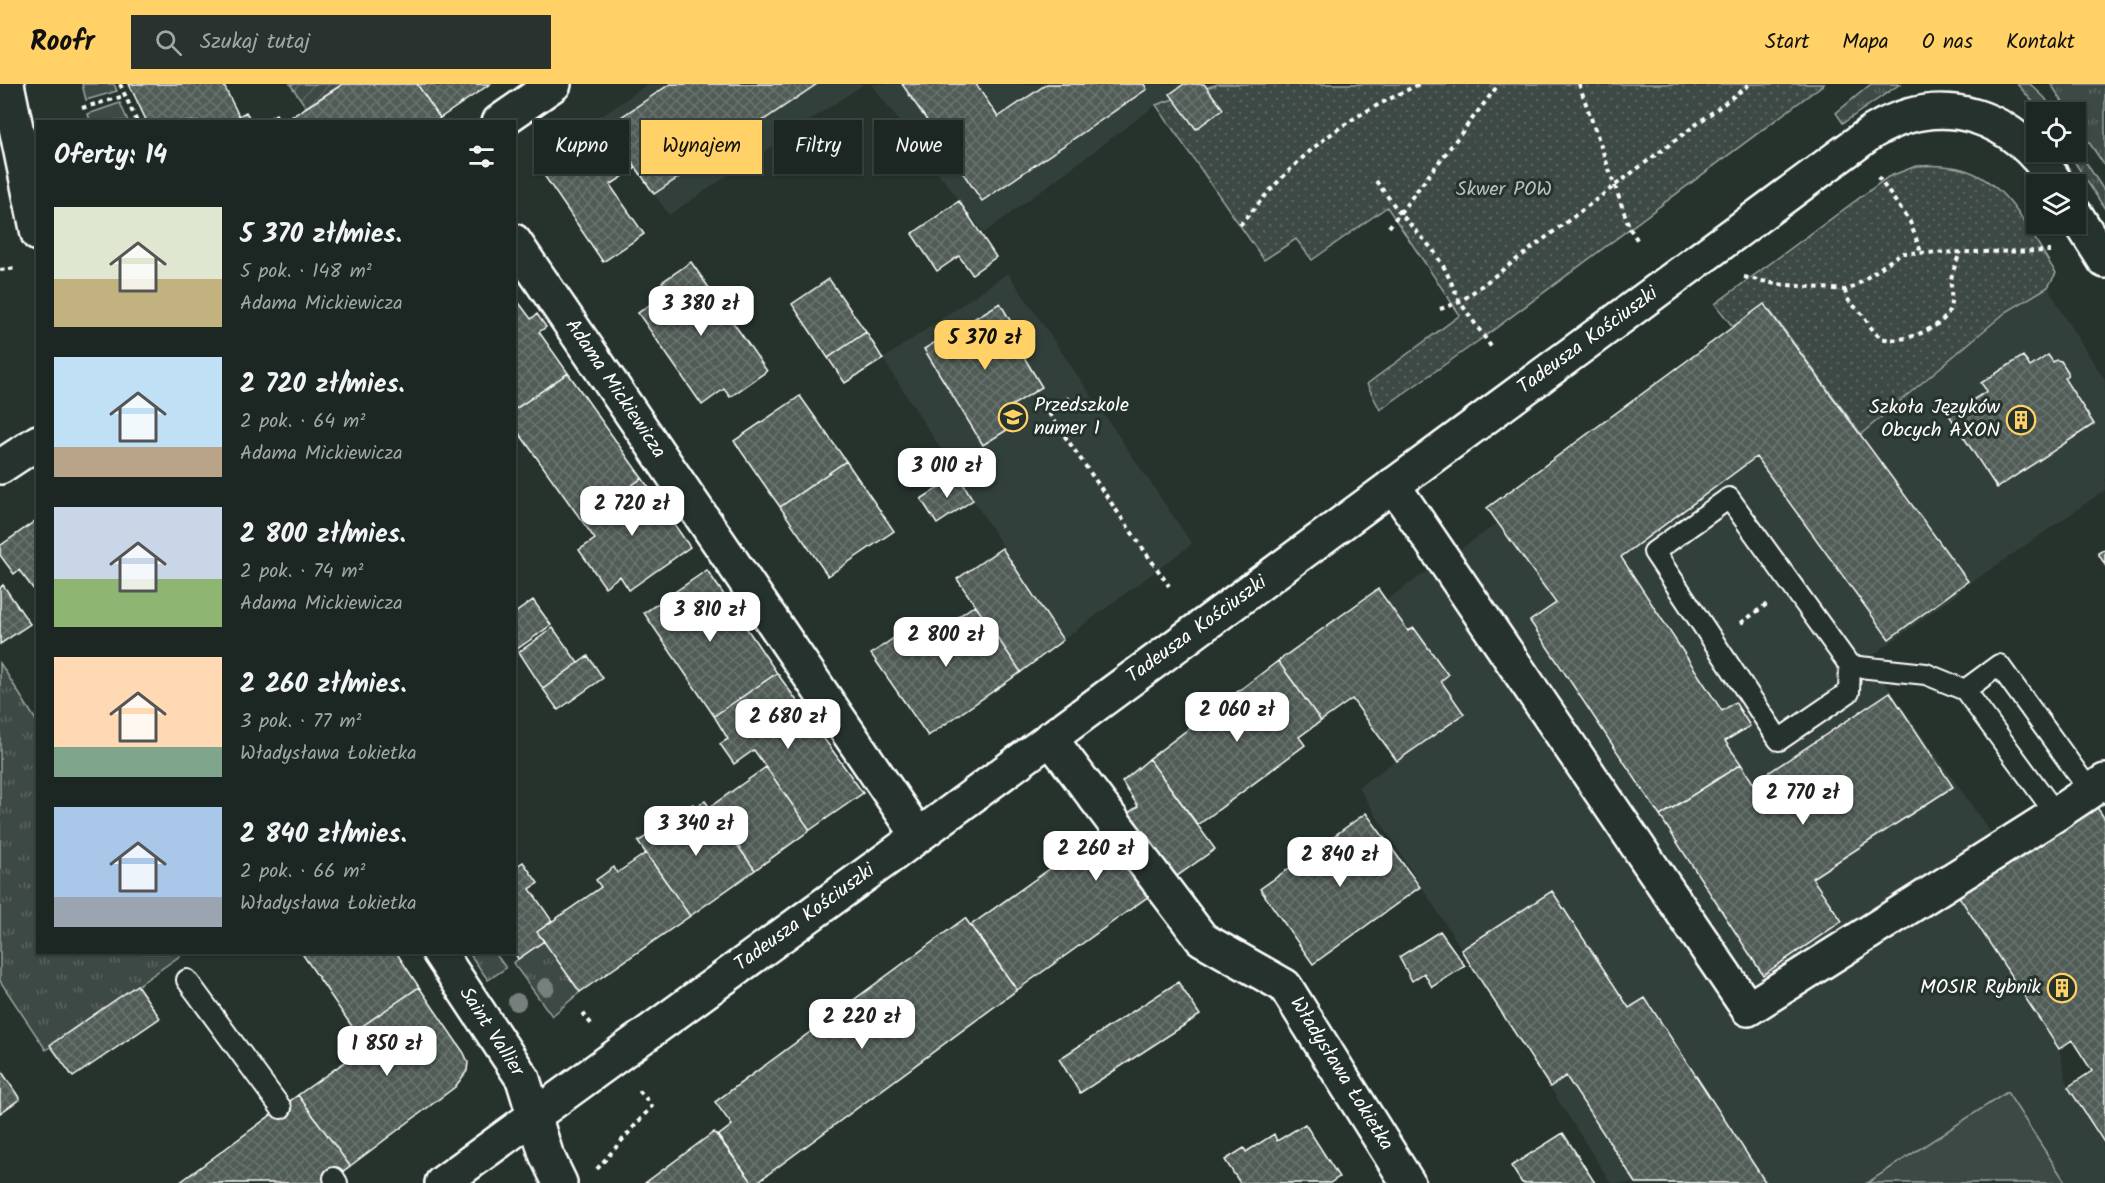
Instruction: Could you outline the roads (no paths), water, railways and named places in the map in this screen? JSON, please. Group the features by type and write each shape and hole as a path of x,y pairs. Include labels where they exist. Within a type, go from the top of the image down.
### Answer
{"street":[{"path":"8,84 36,224"},
{"path":"502,120 554,84"},
{"name":"Tadeusza Kościuszki","path":"442,1183 1872,132 1895,119 1909,115 1935,112 1965,114 2004,129 2022,142 2050,174"},
{"path":"2086,231 2105,261"},
{"name":"Adama Mickiewicza","path":"516,244 918,835"},
{"path":"0,467 36,443"},
{"path":"1393,485 1748,1009 2098,786"},
{"name":"Władysława Łokietka","path":"1050,738 1202,939 1285,986 1408,1183"},
{"name":"Saint Vallier","path":"440,954 522,1079 546,1154 560,1183"}],"lane":[{"path":"1850,666 1849,692 1779,740 1654,552 1729,498 1850,666 1926,674 1965,690 2056,814"},
{"path":"1965,690 1999,665 2098,786"},
{"path":"187,980 281,1108"}],"place":[{"name":"Przedszkole numer 1","path":"1013,417"},
{"name":"Szkoła Języków Obcych AXON","path":"2021,420"},
{"name":"MOSIR Rybnik","path":"2062,988"}],"park label":[{"name":"Skwer POW","path":"1504,190"}]}
